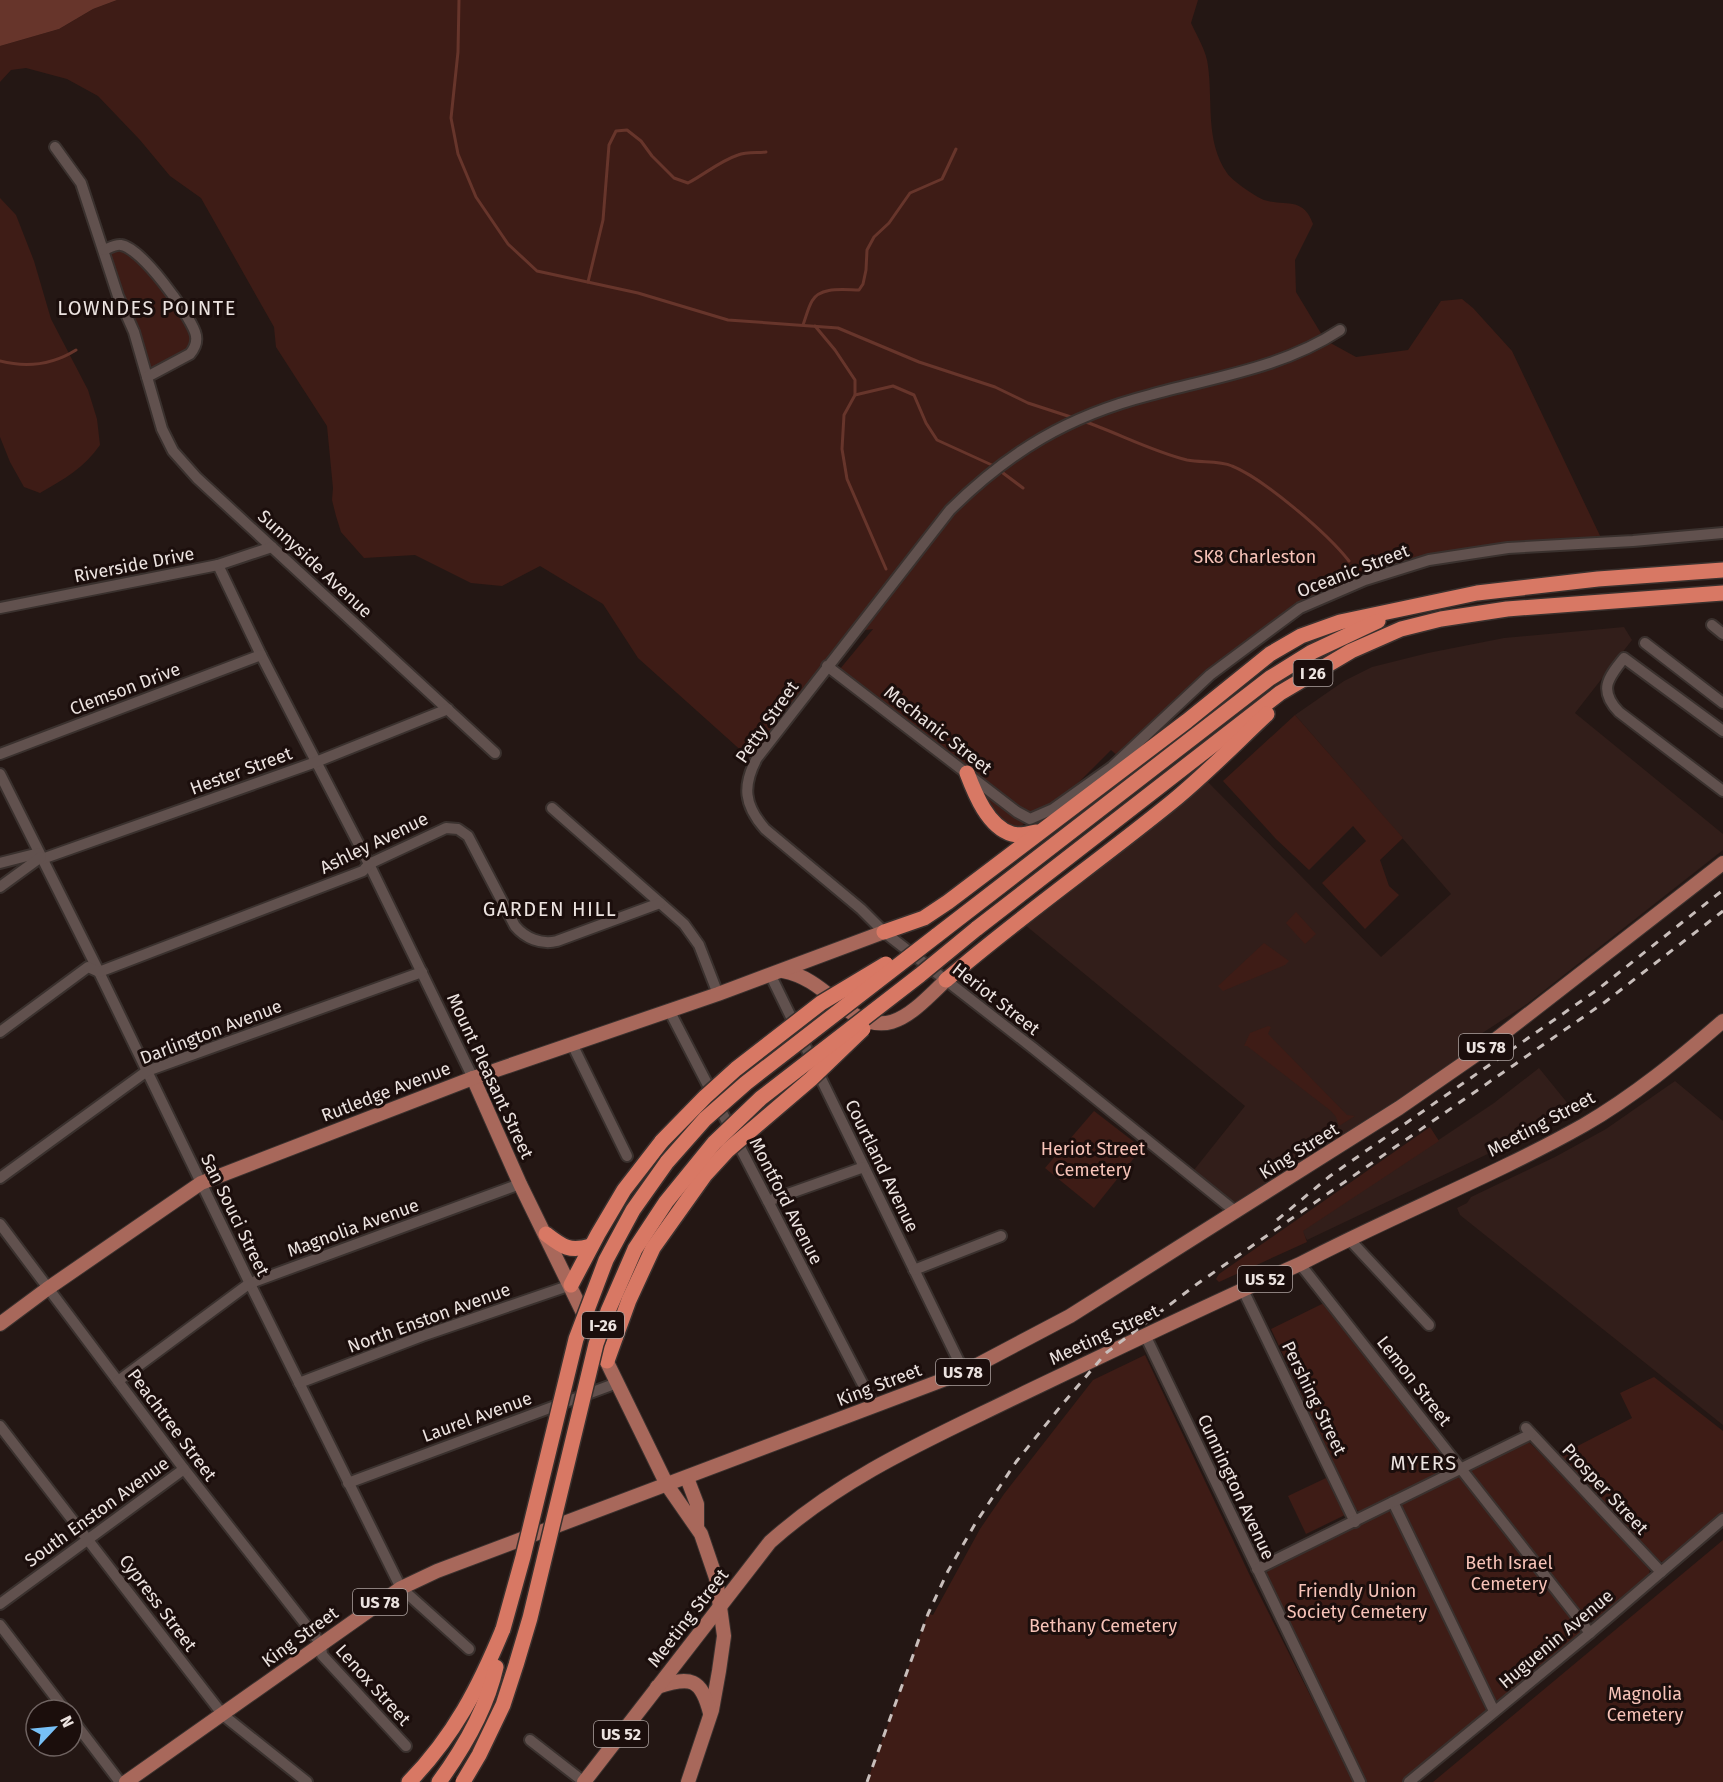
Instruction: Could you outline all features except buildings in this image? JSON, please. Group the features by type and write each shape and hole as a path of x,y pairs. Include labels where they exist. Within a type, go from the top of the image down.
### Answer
{"highway":[{"name":"I 26","path":"960,916 1270,678 1312,652 1366,626 1417,605 1478,593 1598,579 1723,570"},
{"name":"I 26","path":"976,928 1280,693 1351,651 1401,629 1441,619 1507,609 1723,592"},
{"path":"884,932 924,918 940,907 1034,825 1284,645 1300,636 1340,622 1417,605"},
{"path":"946,980 1174,800 1270,711 1351,651"},
{"path":"967,773 973,789 988,814 1002,829 1013,835 1034,825"},
{"name":"I-26","path":"439,1782 451,1766 482,1708 492,1682 576,1339 606,1260 633,1210 667,1162 705,1119 746,1083 960,916"},
{"name":"I-26","path":"463,1782 503,1705 516,1665 530,1618 593,1355 608,1311 635,1249 690,1172 714,1143 753,1105 920,975 976,928"},
{"path":"571,1285 624,1190 662,1141 705,1096 821,1003 936,936"},
{"path":"606,1361 629,1300 653,1248 705,1175 728,1150 811,1080 920,975"},
{"path":"546,1234 567,1249 579,1250 591,1246"},
{"path":"409,1782 428,1763 462,1716 483,1678 504,1629"}],"main road":[{"name":"King Street","path":"126,1782 401,1588 437,1571 964,1372 1070,1316 1399,1108 1477,1054 1723,863"},
{"name":"Rutledge Avenue","path":"0,1324 201,1183 473,1078 718,994 884,932"},
{"path":"776,972 800,974 820,987 851,1015 875,1024 894,1023 918,1008 946,980"},
{"name":"Meeting Street","path":"584,1782 770,1542 807,1510 846,1484 942,1431 1300,1264 1539,1149 1583,1125 1665,1071 1723,1021"},
{"name":"Mount Pleasant Street","path":"473,1078 520,1184 571,1285 616,1383 667,1485 697,1527 716,1578 724,1635 711,1714 688,1782"},
{"path":"687,1478 697,1504 697,1527"},
{"path":"657,1687 679,1681 696,1684 704,1692 711,1714"}],"street":[{"name":"Sunnyside Avenue","path":"55,147 81,183 118,296 134,332 162,429 173,451 197,478 495,753"},
{"path":"104,249 118,244 124,245 135,253 162,280 196,333 195,348 190,354 147,377"},
{"name":"Petty Street","path":"748,802 749,773 757,758 950,510 977,484 1030,444 1065,424 1108,407 1150,395 1241,374 1295,354 1340,330"},
{"name":"Oceanic Street","path":"1034,825 1112,767 1210,675 1300,608 1354,585 1429,560 1508,548 1723,533"},
{"name":"Riverside Drive","path":"0,608 218,564 272,547"},
{"name":"Mount Pleasant Street","path":"218,564 261,656 369,864 473,1078"},
{"path":"1712,625 1723,634"},
{"path":"1645,643 1723,703"},
{"name":"Clemson Drive","path":"0,753 261,656"},
{"path":"1723,731 1624,658 1609,676 1609,695 1614,707 1723,791"},
{"name":"Mechanic Street","path":"827,666 1034,825"},
{"name":"Hester Street","path":"0,863 41,856 316,762 448,709"},
{"name":"San Souci Street","path":"0,774 401,1588 469,1649"},
{"name":"Heriot Street","path":"748,802 754,816 765,829 806,861 884,932 1236,1212"},
{"path":"552,808 680,920 699,945 718,994"},
{"name":"Ashley Avenue","path":"0,1032 88,967 99,972 363,871 369,864 446,828 458,829 468,836 515,926 524,935 541,942 557,941 660,903"},
{"path":"0,887 41,856"},
{"name":"Darlington Avenue","path":"0,1178 147,1071 422,972"},
{"name":"Courtland Avenue","path":"776,972 864,1167 964,1372"},
{"name":"Montford Avenue","path":"669,1010 874,1406"},
{"path":"572,1044 627,1156"},
{"path":"768,1201 864,1167"},
{"name":"Magnolia Avenue","path":"118,1381 250,1284 520,1184"},
{"name":"Peachtree Street","path":"0,1224 47,1289 321,1644"},
{"path":"914,1270 1001,1236"},
{"path":"1349,1239 1430,1325"},
{"name":"Lemon Street","path":"1300,1264 1590,1633"},
{"name":"North Enston Avenue","path":"299,1383 422,1336 571,1285"},
{"name":"Pershing Street","path":"1243,1290 1355,1522"},
{"name":"Cunnington Avenue","path":"1145,1335 1360,1782"},
{"name":"Laurel Avenue","path":"348,1483 616,1383"},
{"name":"Cypress Street","path":"0,1426 223,1715 307,1782"},
{"name":"Prosper Street","path":"1462,1468 1528,1431 1661,1572"},
{"name":"South Enston Avenue","path":"0,1604 184,1468"},
{"path":"1257,1569 1462,1468"},
{"path":"1393,1502 1494,1711"},
{"name":"Huguenin Avenue","path":"1409,1782 1590,1633 1723,1519"},
{"path":"0,1625 56,1698"},
{"name":"Lenox Street","path":"321,1644 322,1655 406,1746"},
{"path":"84,1735 120,1782"},
{"path":"530,1740 584,1782"}],"shaded area":[{"path":"0,0 117,0 93,9 59,29 0,46"},
{"path":"1624,627 1632,640 1575,713 1723,834 1723,850 1527,1004 1467,1043 1477,1054 1234,1211 1190,1175 1245,1106 1019,920 1202,776 1381,957 1451,894 1295,715 1344,681 1372,667 1504,638"},
{"path":"1539,1068 1573,1110 1538,1130 1307,1240 1302,1231 1494,1103"},
{"path":"1675,1081 1723,1121 1723,1425 1460,1215 1457,1208 1467,1203 1471,1197 1555,1157 1606,1129"}],"green space":[{"name":"SK8 Charleston","path":"117,0 1198,0 1191,23 1207,61 1215,148 1227,173 1238,184 1264,200 1299,206 1309,215 1313,224 1295,260 1296,292 1325,340 1356,357 1408,350 1441,301 1462,299 1512,351 1603,542 1429,560 1300,608 1252,643 1121,759 1111,750 1067,794 1034,817 840,669 873,629 852,632 755,763 638,658 603,604 540,566 502,586 471,583 415,555 364,558 341,532 332,500 333,488 327,426 276,347 274,327 201,198 170,176 98,96 67,79 26,68 11,70 0,82 0,46 59,29 93,9"},
{"path":"0,198 16,215 34,261 51,319 88,390 97,419 100,445 94,453 73,472 40,493 24,487 10,462 0,437"},
{"path":"118,244 135,253 196,333 195,348 147,377 104,250"},
{"path":"1295,715 1403,838 1380,860 1389,886 1399,895 1365,929 1322,883 1366,841 1353,826 1309,870 1276,839 1223,781"},
{"path":"981,791 1026,821 1014,831 998,819"},
{"path":"1296,912 1316,934 1305,944 1286,923"},
{"path":"1264,943 1289,961 1285,965 1223,991 1218,986"},
{"path":"1271,1027 1268,1034 1347,1115 1355,1116 1339,1126 1331,1111 1244,1046 1250,1033"},
{"name":"Heriot Street Cemetery","path":"1094,1111 1142,1148 1094,1208 1045,1168"},
{"path":"1430,1127 1439,1141 1303,1231 1307,1242 1219,1282 1216,1279 1219,1274"},
{"path":"1324,1303 1451,1461 1451,1468 1363,1513 1355,1509 1271,1329"},
{"name":"Bethany Cemetery","path":"1145,1355 1253,1582 1354,1782 867,1782 928,1614 933,1615 980,1529 1004,1494 1093,1380"},
{"path":"1654,1377 1723,1431 1723,1513 1663,1562 1656,1560 1560,1455 1632,1418 1620,1393"},
{"path":"1529,1442 1600,1513 1650,1568 1649,1575 1598,1620 1587,1620 1472,1473 1472,1469"},
{"name":"Beth Israel Cemetery","path":"1456,1476 1464,1478 1579,1625 1580,1633 1500,1701 1493,1700 1401,1508 1402,1503"},
{"path":"1326,1478 1345,1515 1306,1534 1288,1496"},
{"name":"Friendly Union Society Cemetery","path":"1388,1510 1392,1513 1449,1628 1486,1710 1402,1782 1366,1782 1266,1576 1268,1570"},
{"name":"Magnolia Cemetery","path":"1723,1540 1723,1782 1433,1782"}],"waterway":[{"path":"459,0 458,52 451,118 458,154 476,197 508,244 537,271 638,293 728,320 838,328 919,362 995,387 1028,403 1074,418"},
{"path":"588,282 603,220 609,145 616,131 627,130 641,141 674,178 688,183 731,158 744,153 766,152"},
{"path":"803,325 816,296 833,290 859,290 866,270 867,250 874,237 889,223 910,193 942,179 956,149"},
{"path":"815,326 855,380 855,395 844,415 842,449 847,479 886,569"},
{"path":"0,361 39,364 58,359 76,350"},
{"path":"855,395 893,386 914,395 926,423 937,440 994,466"},
{"path":"1083,421 1187,460 1216,462 1232,466 1277,494 1326,536 1349,561"},
{"path":"999,470 1023,488"}],"railway":[{"path":"1277,1220 1330,1176 1597,990 1723,890"},
{"path":"867,1782 928,1614 948,1571 975,1524 1016,1462 1106,1353 1197,1284 1605,1002 1723,911"}],"district":[{"name":"LOWNDES POINTE","path":"147,308"},
{"name":"GARDEN HILL","path":"550,909"},
{"name":"MYERS","path":"1424,1463"}]}
